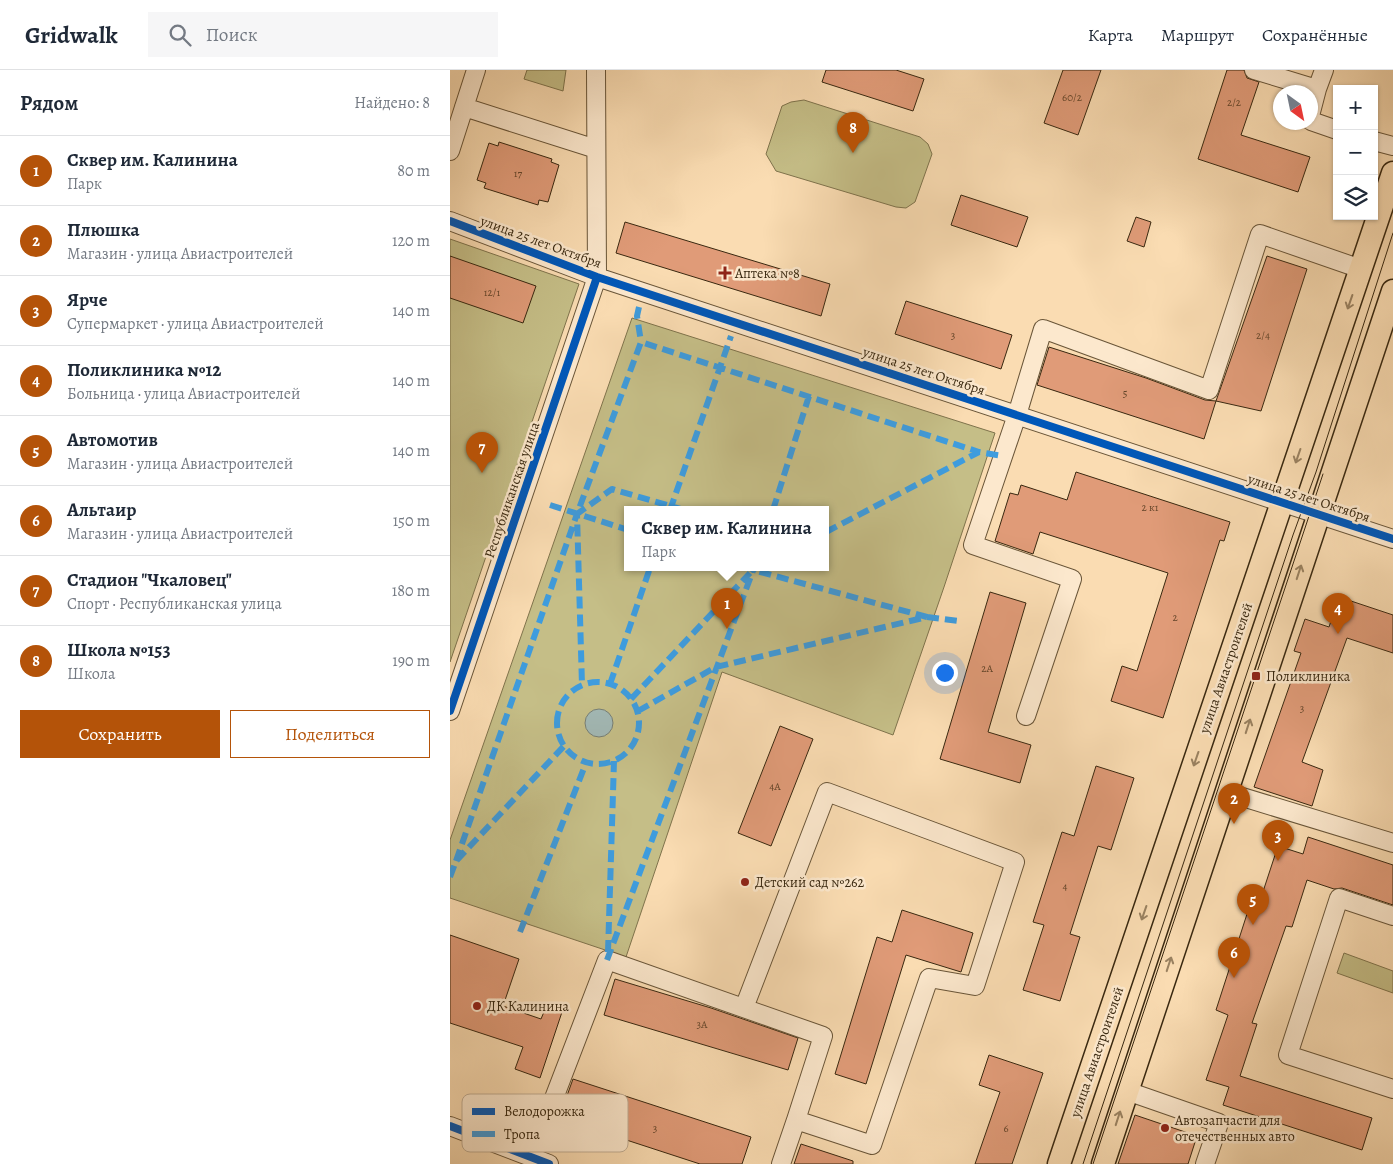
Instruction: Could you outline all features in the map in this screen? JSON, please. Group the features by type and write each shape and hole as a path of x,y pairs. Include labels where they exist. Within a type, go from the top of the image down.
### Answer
{"main road":[{"name":"улица Авиастроителей","path":"1059,1164 1393,173"},
{"path":"1103,1164 1393,291"}],"street":[{"path":"450,151 476,70"},
{"name":"Республиканская улица","path":"450,711 597,277 596,70"},
{"path":"1254,70 1304,85"},
{"path":"1318,86 1324,70"},
{"path":"464,107 596,148"},
{"path":"1318,124 1333,129"},
{"path":"1378,142 1393,146"},
{"name":"улица 25 лет Октября","path":"450,221 597,277 1393,539"},
{"path":"1026,716 1072,578 973,545 1017,415 1043,329 1210,390 1260,234 1361,269"},
{"path":"744,1008 827,792 1015,862 975,986 929,978 872,1145 796,1120"},
{"path":"1226,792 1393,843"},
{"path":"1393,916 1339,898 1288,1055 1393,1089"},
{"path":"556,1094 607,960 823,1036 781,1164"},
{"path":"1127,1091 1219,1123 1205,1164"},
{"path":"450,1126 462,1131"},
{"path":"516,1152 549,1164"},
{"path":"531,1158 533,1152"}],"shaded area":[{"path":"527,70 566,70 563,91 524,79"},
{"path":"804,100 920,137 928,144 932,154 915,202 906,208 896,207 776,171 766,154 782,106"},
{"path":"450,239 579,284 450,662"},
{"path":"632,318 995,433 893,735 722,672 626,957 450,898 450,840"},
{"path":"1344,953 1393,971 1393,993 1337,973"}],"water":[{"path":"599,709 609,713 613,723 609,733 599,737 589,733 585,723 589,713"}],"building":[{"path":"826,70 896,70 924,79 913,111 822,82"},
{"path":"1063,70 1101,70 1078,135 1044,123"},
{"path":"1227,70 1244,70 1247,78 1259,82 1241,135 1310,157 1298,192 1198,159"},
{"path":"499,142 552,159 551,162 559,165 548,202 539,200 538,205 484,188 486,183 477,180 489,143 498,146"},
{"path":"961,195 1028,217 1017,247 951,225"},
{"path":"1136,217 1151,222 1144,247 1127,241"},
{"path":"625,222 830,284 821,316 616,253"},
{"path":"450,256 536,286 523,323 450,298"},
{"path":"1267,256 1307,269 1261,411 1216,401"},
{"path":"906,301 1012,335 1001,369 895,334"},
{"path":"1049,347 1146,378 1205,400 1216,401 1204,439 1037,385"},
{"path":"1076,472 1230,522 1224,541 1220,540 1163,718 1111,701 1122,666 1137,671 1168,573 1040,532 1033,554 995,541 1010,493 1018,495 1021,485 1067,500"},
{"path":"990,592 1026,603 988,732 1031,745 1020,783 940,759"},
{"path":"1339,597 1393,615 1393,653 1347,638 1302,762 1323,770 1312,806 1254,787 1301,653 1294,651 1305,619 1329,627"},
{"path":"780,726 813,739 771,846 738,833"},
{"path":"1096,766 1134,778 1111,850 1098,846 1070,934 1080,937 1060,1001 1023,990 1044,925 1033,922 1062,832 1074,836"},
{"path":"1308,837 1393,865 1393,905 1342,888 1334,889 1307,880 1292,927 1286,926 1252,1023 1257,1024 1240,1076 1372,1118 1362,1150 1223,1105 1229,1087 1206,1080 1228,1015 1216,1010 1247,914 1255,916 1278,846 1303,854"},
{"path":"902,910 973,933 961,972 906,955 866,1084 835,1074 877,937 892,942"},
{"name":"ДК Калинина","path":"450,935 519,959 503,1006 541,1019 546,1007 562,1012 540,1078 515,1069 523,1047 450,1023"},
{"path":"615,979 711,1008 798,1038 788,1070 604,1015"},
{"path":"989,1055 1043,1073 1012,1164 975,1164 1000,1092 979,1085"},
{"path":"573,1079 619,1094 568,1094"},
{"path":"628,1097 751,1137 742,1164 700,1164 628,1141"},
{"path":"1135,1115 1197,1136 1188,1164 1118,1164"},
{"path":"801,1144 853,1161 853,1164 794,1164"}],"tram line":[{"path":"1083,1164 1293,535 1316,472 1393,233"},
{"path":"1093,1164 1323,474"}],"marked path":[{"path":"639,307 637,316 641,342"},
{"path":"671,506 731,336"},
{"path":"670,506 612,489 577,514 641,342 979,452"},
{"path":"774,506 809,396"},
{"path":"829,530 979,452 1003,456"},
{"path":"550,505 624,529"},
{"path":"456,861 577,514 582,685"},
{"path":"610,684 649,571"},
{"path":"607,960 753,571"},
{"path":"638,711 716,667 927,617 757,571"},
{"path":"631,699 750,573"},
{"path":"927,617 958,621"},
{"path":"598,682 614,685 627,694 636,707 639,723 636,739 627,752 614,761 598,764 582,761 569,752 560,739 557,723 560,707 569,694 582,685 598,682"},
{"path":"450,877 456,861 564,746"},
{"path":"608,952 614,761"},
{"path":"520,932 586,763"}],"cycle path":[{"path":"450,221 597,277 1393,539"},
{"path":"450,711 597,277"},
{"path":"450,1126 462,1131"},
{"path":"518,1152 549,1164"}],"place":[{"name":"Школа №153","path":"853,153"},
{"name":"Аптека №8","path":"725,273"},
{"name":"Стадион \"Чкаловец\"","path":"482,473"},
{"name":"Сквер им. Калинина","path":"727,629"},
{"name":"Поликлиника №12","path":"1338,634"},
{"name":"Поликлиника","path":"1256,676"},
{"name":"Плюшка","path":"1234,824"},
{"name":"Ярче","path":"1278,861"},
{"name":"Детский сад №262","path":"745,882"},
{"name":"Автомотив","path":"1253,925"},
{"name":"Альтаир","path":"1234,978"},
{"name":"ДК Калинина","path":"477,1006"},
{"name":"Автозапчасти для отечественных авто","path":"1165,1128"}]}
